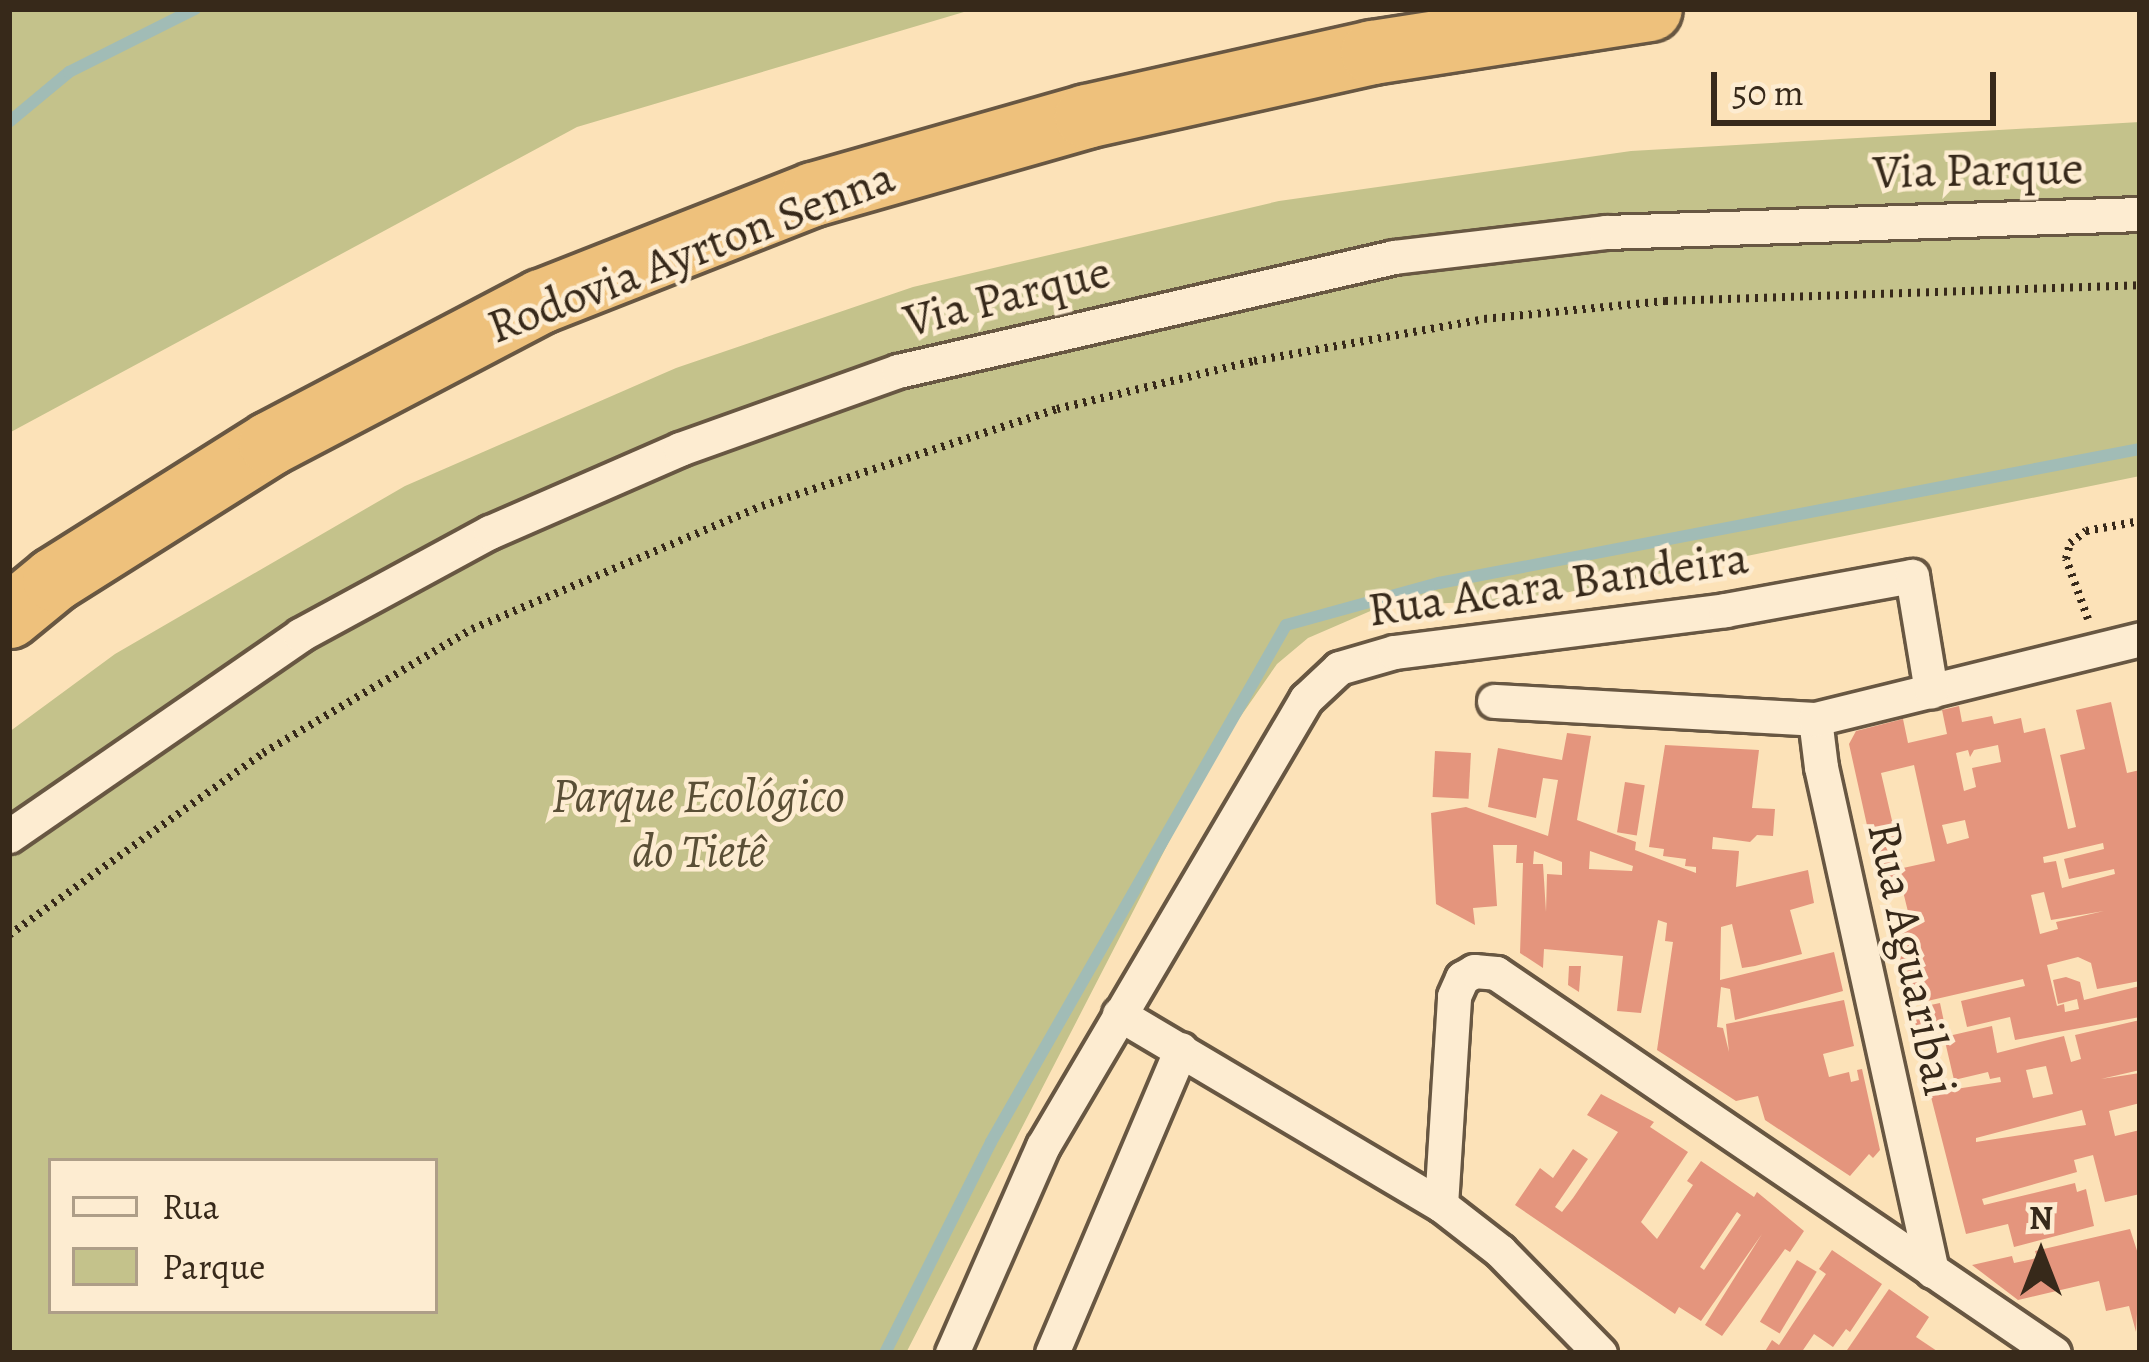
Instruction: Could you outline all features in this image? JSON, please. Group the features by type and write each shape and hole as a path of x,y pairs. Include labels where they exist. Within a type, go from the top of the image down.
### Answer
{"highway":[{"name":"Rodovia Ayrton Senna","path":"9,616 54,579 270,443 541,301 813,194 1086,116 1372,52 1650,9"}],"street":[{"name":"Via Parque","path":"9,836 300,635 490,532 680,449 898,370 1394,257 1606,232 2140,214"},
{"name":"Rua Acara Bandeira","path":"952,1353 1042,1145 1306,699 1339,668 1394,652 1725,610 1912,575 1931,691"},
{"path":"1494,701 1815,719 2140,638"},
{"name":"Rua Aguaribai","path":"1815,719 1821,767 1932,1271"},
{"path":"1442,1205 1454,996 1462,978 1474,971 1496,974 2054,1353"},
{"path":"1119,1014 1442,1205 1500,1251 1600,1353"},
{"path":"1052,1353 1181,1049"}],"path":[{"path":"9,935 263,753 472,629 762,506 1057,409 1254,361 1484,319 1665,301 2140,285"},
{"path":"2098,649 2066,559 2070,543 2086,531 2140,521"}],"green space":[{"path":"9,9 974,9 577,127 9,433"},
{"name":"Parque Ecológico do Tietê","path":"2140,122 2140,476 1535,599 1382,606 1308,638 1277,664 1213,756 906,1353 9,1353 9,732 115,654 405,486 676,368 913,287 1279,201 1631,151"}],"building":[{"path":"2111,702 2127,773 2140,770 2140,981 2097,989 2091,963 2078,957 2047,965 2057,1006 2064,1004 2065,1012 2079,1009 2077,999 2058,1004 2053,980 2066,977 2080,982 2084,1000 2140,986 2140,1017 2015,1040 2010,1017 1967,1027 1961,1001 2025,986 2023,979 1910,1005 1890,929 1911,924 1900,879 1880,884 1849,744 1856,731 1903,719 1908,743 1947,734 1942,710 1959,706 1962,722 1992,716 1994,724 2021,718 2024,733 2045,728 2068,829 2076,827 2060,755 2085,749 2076,710","holes":["1998,745 2001,762 1972,768 1976,787 1964,791 1956,753 1968,750 1970,757 1974,750","1914,765 1935,861 1903,868 1881,773","1965,820 1969,838 1947,844 1942,825","2103,843 2104,849 2064,859 2069,879 2114,869 2115,874 2062,888 2056,861 2044,863 2043,857","2044,892 2051,920 2104,911 2056,922 2058,929 2040,934 2031,895"]},
{"path":"1567,733 1591,736 1577,820 1636,842 1635,850 1696,873 1696,867 1685,866 1686,859 1663,856 1664,849 1649,847 1665,745 1759,750 1752,808 1775,809 1773,836 1757,835 1750,842 1713,837 1712,849 1739,851 1736,887 1808,870 1814,903 1790,910 1802,954 1742,968 1732,924 1721,927 1720,980 1834,952 1843,991 1735,1020 1730,989 1721,987 1717,1027 1723,1028 1729,1052 1726,1024 1844,1000 1854,1046 1823,1054 1829,1077 1849,1072 1851,1082 1859,1080 1857,1070 1862,1069 1880,1150 1873,1158 1869,1154 1850,1176 1765,1120 1758,1096 1736,1101 1657,1050 1673,942 1665,941 1667,923 1658,920 1641,1013 1617,1011 1623,956 1544,949 1543,968 1520,953 1523,863 1516,863 1517,845 1493,845 1497,906 1473,908 1475,925 1436,904 1431,813 1466,807 1548,836 1558,780 1543,778 1536,818 1488,807 1498,748 1562,760","holes":["1534,851 1562,862 1562,875 1547,874 1546,912 1543,864 1533,864","1590,851 1633,866 1632,871 1589,869"]},
{"path":"1435,751 1471,753 1469,799 1433,797"},
{"path":"1625,782 1645,785 1637,836 1617,832"},
{"path":"1569,966 1581,966 1579,992 1568,985"},
{"path":"1940,1003 1945,1026 1916,1033 1911,1009"},
{"path":"2140,1020 2140,1070 2101,1079 2140,1073 2140,1103 2109,1111 2115,1136 2140,1130 2140,1194 2105,1202 2093,1155 2074,1160 2077,1172 1982,1199 1984,1205 2075,1183 2077,1192 2086,1189 2094,1226 2014,1247 2008,1224 1966,1234 1930,1093 2001,1082 2000,1077 1990,1079 1988,1072 1954,1080 1944,1037 1992,1026 1997,1053 2064,1036 2071,1062 2081,1059 2075,1035","holes":["2046,1066 2053,1094 2033,1098 2026,1070","2082,1110 2086,1125 1976,1142 1976,1138"]},
{"path":"1601,1094 1654,1122 1650,1127 1688,1152 1641,1222 1657,1239 1693,1185 1687,1181 1701,1161 1754,1197 1757,1192 1804,1231 1790,1252 1785,1249 1722,1336 1705,1325 1762,1234 1701,1321 1679,1307 1675,1314 1515,1205 1540,1168 1553,1178 1573,1149 1588,1159 1555,1207 1562,1212 1618,1132 1587,1115","holes":["1737,1212 1741,1215 1704,1270 1700,1267"]},
{"path":"2130,1229 2140,1260 2136,1332 2129,1306 2106,1311 2099,1281 2018,1300 1972,1265 2012,1256 2014,1263 2037,1258 2035,1251"},
{"path":"1832,1250 1882,1284 1850,1332 1846,1329 1833,1347 1814,1334 1801,1353 1764,1353 1772,1340 1779,1345 1826,1274 1819,1269"},
{"path":"1797,1260 1817,1272 1780,1334 1760,1322"},
{"path":"1889,1289 1929,1317 1916,1337 1940,1353 1845,1353"}],"waterway":[{"path":"9,122 69,72 195,9"},
{"path":"885,1353 991,1142 1286,625 1439,583 2140,449"}]}
